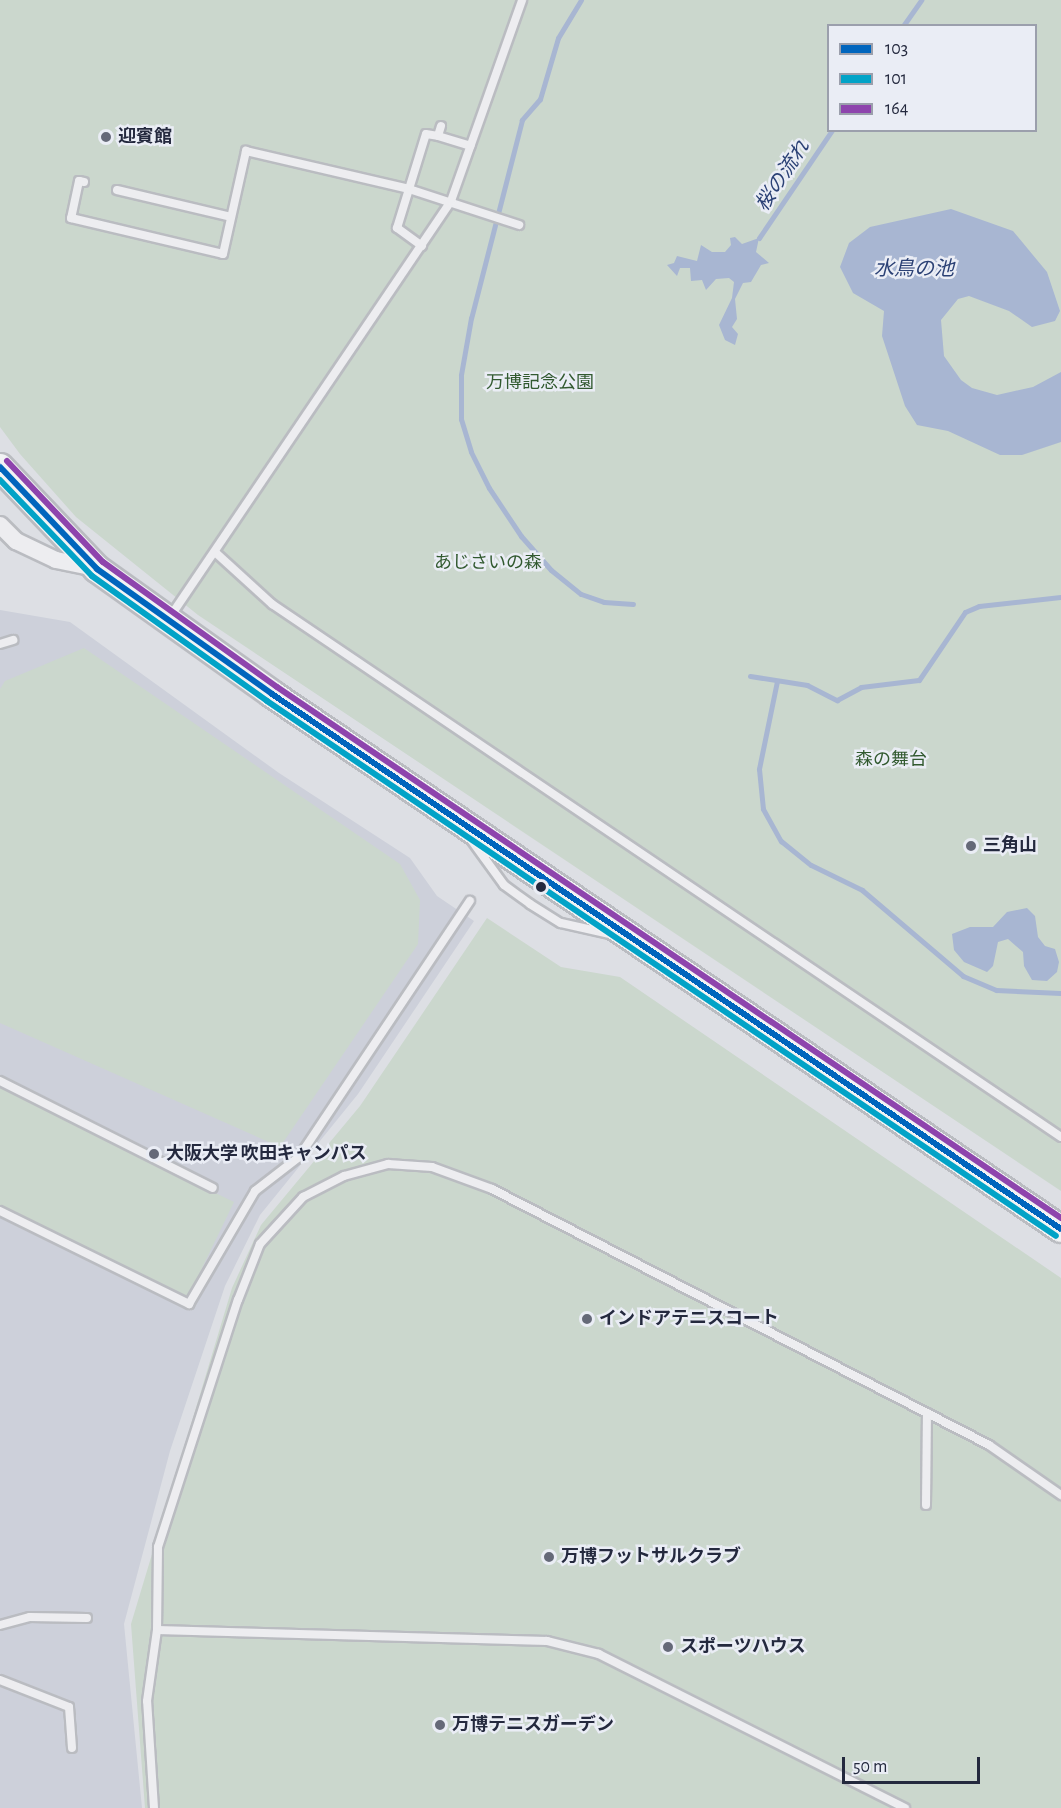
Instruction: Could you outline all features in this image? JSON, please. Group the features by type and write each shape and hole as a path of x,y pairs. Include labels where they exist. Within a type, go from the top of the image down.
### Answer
{"main road":[{"path":"0,467 97,569 633,940 1061,1229"}],"street":[{"path":"0,525 16,541 56,560 97,569"}],"lane":[{"path":"167,619 216,553 451,201 522,0"},
{"path":"438,136 441,126"},
{"path":"422,246 397,228 426,134 471,146"},
{"path":"84,182 79,180 71,218 223,254 246,151 409,189 519,225"},
{"path":"117,190 231,218"},
{"path":"216,553 272,604 1061,1137"},
{"path":"0,645 13,640"},
{"path":"0,1211 189,1304 255,1191 299,1157 470,901"},
{"path":"0,1082 213,1188"},
{"path":"154,1808 147,1701 157,1630 158,1547 238,1300 260,1244 303,1197 344,1176 388,1164 432,1167 492,1189 989,1445 1061,1495"},
{"path":"926,1505 927,1413"},
{"path":"0,1625 30,1617 87,1618"},
{"path":"157,1630 547,1641 599,1654 905,1808"},
{"path":"0,1680 69,1707 72,1748"}],"shaded area":[{"name":"大阪大学 吹田キャンパス","path":"0,610 70,622 279,773 410,858 437,896 474,921 358,1094 260,1215 225,1286 170,1451 124,1624 142,1808 0,1808"}],"green space":[{"name":"万博記念公園","path":"0,0 1061,0 1061,1191 198,615 76,517 20,454 0,427"},
{"path":"84,648 400,864 420,900 418,944 280,1147 0,1023 0,689 5,681"},
{"path":"487,918 561,967 620,977 1061,1278 1061,1808 145,1808 131,1624 232,1288 261,1225 360,1106"},
{"path":"0,1088 234,1202 188,1297 0,1205"}],"water":[{"name":"水鳥の池","path":"951,209 1013,231 1047,272 1060,311 1055,321 1032,327 1009,311 969,296 958,299 941,320 944,356 961,380 972,388 997,395 1033,387 1061,372 1061,442 1022,455 1000,455 948,431 917,425 905,406 882,336 884,311 853,293 840,267 849,243 870,227"},
{"path":"735,237 742,244 759,238 756,252 769,263 761,265 751,282 743,283 735,299 737,319 732,327 738,334 735,345 725,340 719,325 732,298 734,282 729,278 716,279 706,290 702,280 691,281 690,268 680,268 677,276 667,265 674,263 677,256 697,261 701,245 712,252 725,252 731,245 730,238"},
{"path":"1027,908 1035,916 1038,937 1045,946 1055,949 1059,962 1057,972 1047,981 1032,980 1024,966 1023,952 1008,939 998,942 993,966 987,972 964,962 954,950 952,934 970,927 993,927 1007,912"}],"waterway":[{"path":"581,0 558,38 540,99 522,120 471,318 461,375 461,419 471,452 489,488 521,536 551,570 581,594 604,602 633,604"},
{"name":"桜の流れ","path":"904,24 921,0"},
{"name":"桜の流れ","path":"759,238 831,132"},
{"path":"750,676 807,685 837,700 861,687 919,680 965,612 979,606 1061,597"},
{"path":"777,681 759,769 763,809 781,841 811,865 862,890 963,976 996,990 1061,993"}],"transit line":[{"name":"164","path":"7,461 103,562 277,687 1061,1218"},
{"name":"103","path":"0,467 97,569 272,694 1061,1229"},
{"name":"101","path":"0,480 92,576 267,701 1056,1236"}],"place":[{"name":"迎賓館","path":"106,137"},
{"name":"三角山","path":"971,846"},
{"name":"大阪大学 吹田キャンパス","path":"154,1154"},
{"name":"インドアテニスコート","path":"587,1319"},
{"name":"万博フットサルクラブ","path":"549,1557"},
{"name":"スポーツハウス","path":"668,1647"},
{"name":"万博テニスガーデン","path":"440,1725"}],"park label":[{"name":"あじさいの森","path":"488,563"},
{"name":"森の舞台","path":"891,760"}]}
